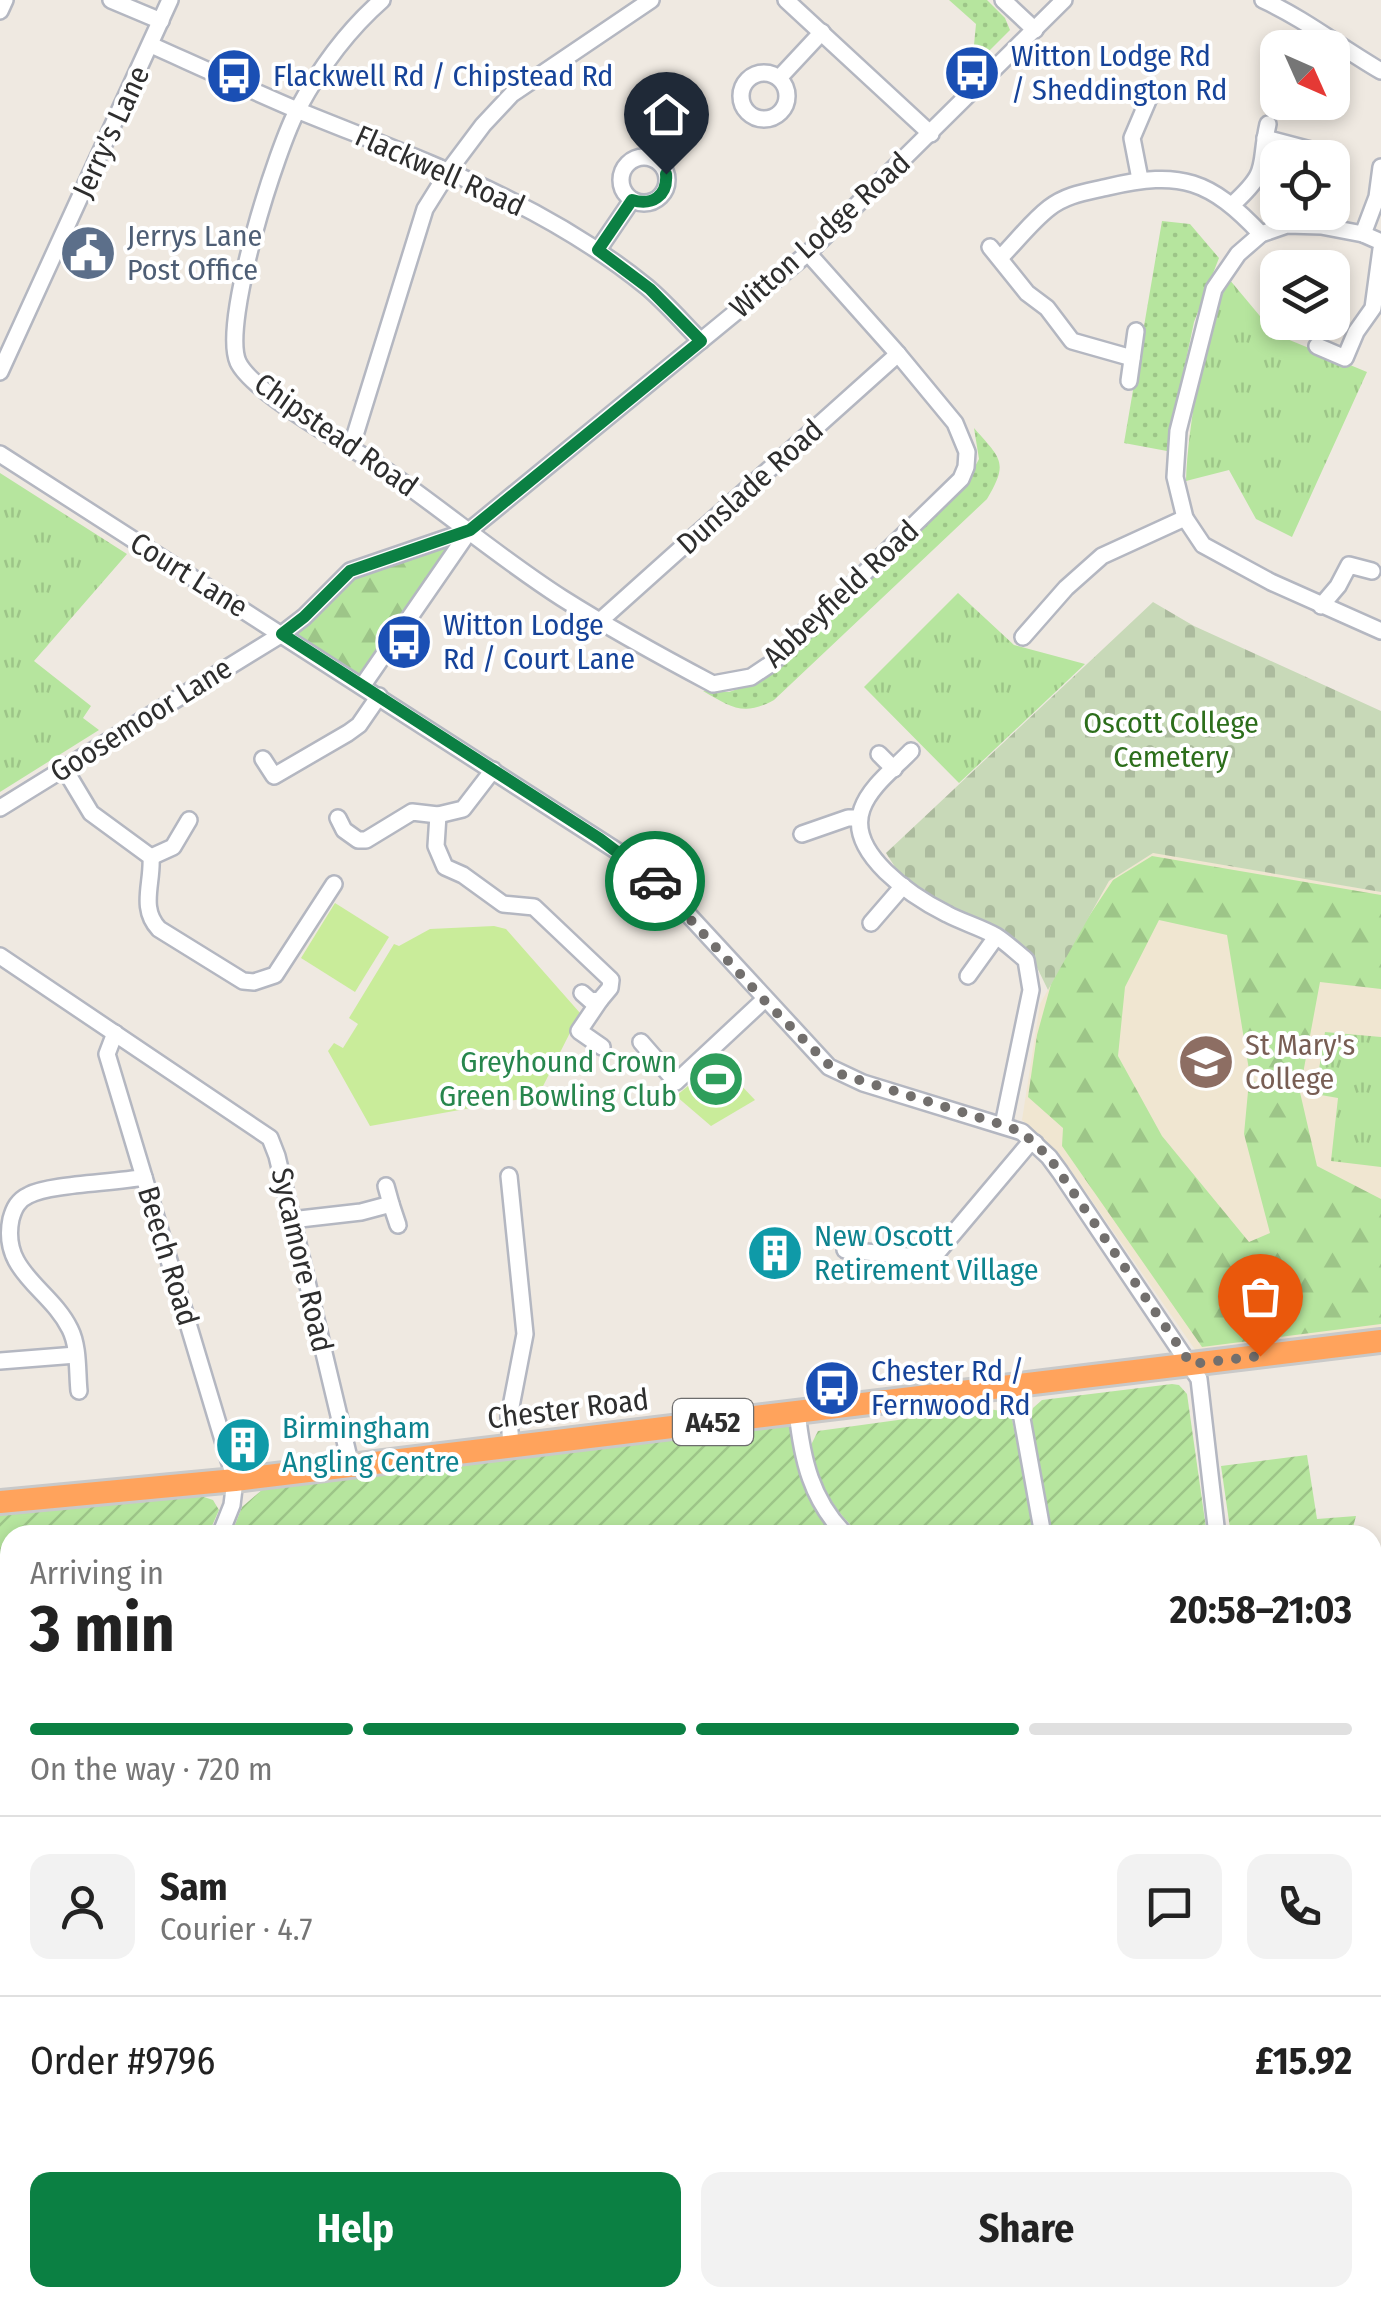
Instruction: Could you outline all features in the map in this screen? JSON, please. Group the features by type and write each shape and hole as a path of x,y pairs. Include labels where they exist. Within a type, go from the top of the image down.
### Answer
{"highway":[{"name":"Chester Road","path":"0,1502 235,1480 1381,1341"}],"street":[{"path":"0,10 5,0"},
{"path":"110,0 161,21"},
{"name":"Jerry's Lane","path":"1,365 170,0"},
{"name":"Chipstead Road","path":"382,0 327,62 297,110 264,202 245,273 234,344 238,362 250,378 470,530"},
{"path":"350,448 424,209 450,170 512,94 651,0"},
{"path":"786,0 930,134"},
{"path":"1003,0 1035,30"},
{"name":"Witton Lodge Road","path":"362,685 470,530 808,253 1064,0"},
{"path":"1257,2 1295,14 1329,41 1381,70"},
{"path":"780,77 822,32"},
{"name":"Flackwell Road","path":"151,46 297,110 450,170 526,207 598,250 650,289 701,341"},
{"path":"1140,179 1132,138 1152,89"},
{"path":"1266,140 1267,130 1290,140"},
{"path":"1362,234 1377,197 1379,164"},
{"path":"1233,204 1255,184 1260,173"},
{"path":"1132,358 1072,340 995,253 1067,196 1140,179 1182,180 1218,192 1261,234"},
{"path":"598,250 632,200"},
{"path":"1381,242 1362,234 1287,224 1261,234 1238,254 1214,289 1178,431 1176,478 1185,518 1203,545 1321,606 1381,631"},
{"path":"1317,346 1350,360 1356,332 1373,308 1381,250"},
{"name":"Abbeyfield Road","path":"470,530 561,598 713,684 751,678 772,663 961,479 966,467 967,452 955,423 808,253"},
{"path":"1129,382 1136,331"},
{"name":"Dunslade Road","path":"602,620 898,354"},
{"name":"Court Lane","path":"0,454 600,839 652,878 816,1055 841,1075 1022,1132 1060,1172 1191,1364"},
{"path":"1022,636 1080,573 1102,556 1185,518"},
{"name":"Witton Lodge Road","path":"282,634 350,571 470,530"},
{"path":"1321,606 1338,586 1350,560 1372,571"},
{"path":"1021,610 1034,622"},
{"name":"Goosemoor Lane","path":"0,808 282,634"},
{"path":"263,759 274,776 286,770 359,725 380,696"},
{"path":"912,751 872,791 859,818 865,851 904,886 944,913 996,936 1026,960 1031,990 1003,1125"},
{"path":"878,754 894,769"},
{"path":"64,768 90,813 151,857"},
{"path":"338,818 344,830 358,840 366,840 412,812 438,815 463,809 493,770"},
{"path":"438,815 436,846 445,867 464,874 503,904 526,905 542,913 611,980 610,988 580,1031 602,1048"},
{"path":"802,834 822,820 859,818"},
{"path":"151,857 173,847 189,820"},
{"path":"151,857 147,901 152,922 229,974 254,982 266,980 282,967 334,884"},
{"path":"870,923 904,886"},
{"path":"968,976 996,936"},
{"name":"Sycamore Road","path":"0,956 270,1138 351,1466"},
{"path":"582,994 591,1001 600,1000"},
{"path":"642,1042 676,1082 764,1000"},
{"name":"Beech Road","path":"116,1034 108,1054 235,1480"},
{"path":"845,1250 908,1256 937,1253 1028,1145 1035,1142"},
{"path":"509,1176 524,1334 510,1417 511,1446"},
{"path":"79,1391 70,1330 17,1269 8,1247 8,1230 21,1200 42,1190 144,1178"},
{"path":"386,1186 398,1226"},
{"path":"291,1220 361,1212 391,1204"},
{"path":"1,1277 17,1269"},
{"path":"6,1342 4,1360 76,1355"},
{"path":"1191,1364 1200,1384 1216,1525"},
{"path":"1016,1385 1041,1525"},
{"path":"797,1411 802,1452 815,1494 836,1525"},
{"path":"224,1525 232,1505 235,1480"}],"shaded area":[{"name":"St Mary's College","path":"1153,852 1381,892 1381,1329 1198,1354 1063,1159 1022,1120 1040,1004 1109,881"}],"green space":[{"path":"949,0 987,0 1005,18 1010,30 984,56 974,45 976,24"},
{"path":"1162,221 1190,224 1219,258 1194,322 1167,451 1124,443"},
{"path":"1229,279 1260,316 1260,340 1290,340 1367,372 1292,537 1256,519 1229,470 1186,481 1199,378"},
{"path":"974,428 999,461 998,477 987,499 774,700 754,708 737,708 703,691 729,692 761,681 965,485 979,459"},
{"path":"0,473 127,554 34,661 91,706 83,718 99,730 0,792"},
{"path":"453,546 361,682 296,636 352,576"},
{"path":"958,593 1014,645 1085,664 959,783 864,687"},
{"name":"Oscott College Cemetery","path":"1153,602 1194,626 1381,711 1381,892 1153,853 1109,881 1048,990 1029,951 904,881 886,853"},
{"name":"St Mary's College","path":"1152,856 1381,895 1381,989 1320,982 1302,1079 1249,1070 1227,935 1159,920 1125,987 1118,1056 1162,1136 1249,1242 1270,1233 1244,1134 1249,1081 1299,1088 1317,1166 1381,1199 1381,1324 1202,1347 1062,1146 1063,1128 1028,1097 1037,1035 1056,966 1113,880"},
{"path":"335,903 389,937 355,992 301,958"},
{"path":"430,929 506,929 580,1013 538,1096 370,1126 328,1051 334,1043 343,1048 358,1024 349,1018 394,944 399,946"},
{"path":"1325,1032 1381,1037 1381,1167 1331,1161 1338,1098 1315,1094"},
{"name":"Greyhound Crown Green Bowling Club","path":"718,1061 755,1100 711,1126 676,1096"},
{"path":"1179,1385 1187,1394 1206,1525 1049,1525 1030,1416 1042,1400"},
{"path":"985,1408 1000,1411 1012,1419 1034,1525 852,1525 829,1496 809,1449 818,1431"},
{"path":"790,1423 803,1484 827,1525 235,1525 242,1507 262,1490"},
{"path":"1307,1455 1317,1519 1356,1516 1354,1525 1230,1525 1221,1466"},
{"path":"201,1496 213,1500 219,1510 212,1525 0,1525 0,1512"}],"way so far":[{"path":"655,881 837,1073 1003,1125 1035,1142 1060,1172 1191,1364 1260,1356"}],"place":[{"name":"Witton Lodge Rd / Sheddington Rd","path":"972,73"},
{"name":"Flackwell Rd / Chipstead Rd","path":"234,76"},
{"name":"Jerrys Lane Post Office","path":"88,253"},
{"name":"Witton Lodge Rd / Court Lane","path":"404,642"},
{"name":"St Mary's College","path":"1206,1062"},
{"name":"Greyhound Crown Green Bowling Club","path":"716,1079"},
{"name":"New Oscott Retirement Village","path":"775,1253"},
{"name":"Chester Rd / Fernwood Rd","path":"832,1388"},
{"name":"Birmingham Angling Centre","path":"243,1445"}],"route":[{"path":"655,881 600,839 282,634 350,571 470,530 701,341 650,289 598,250 632,200 650,202 660,196 667,182 666,174"}]}
